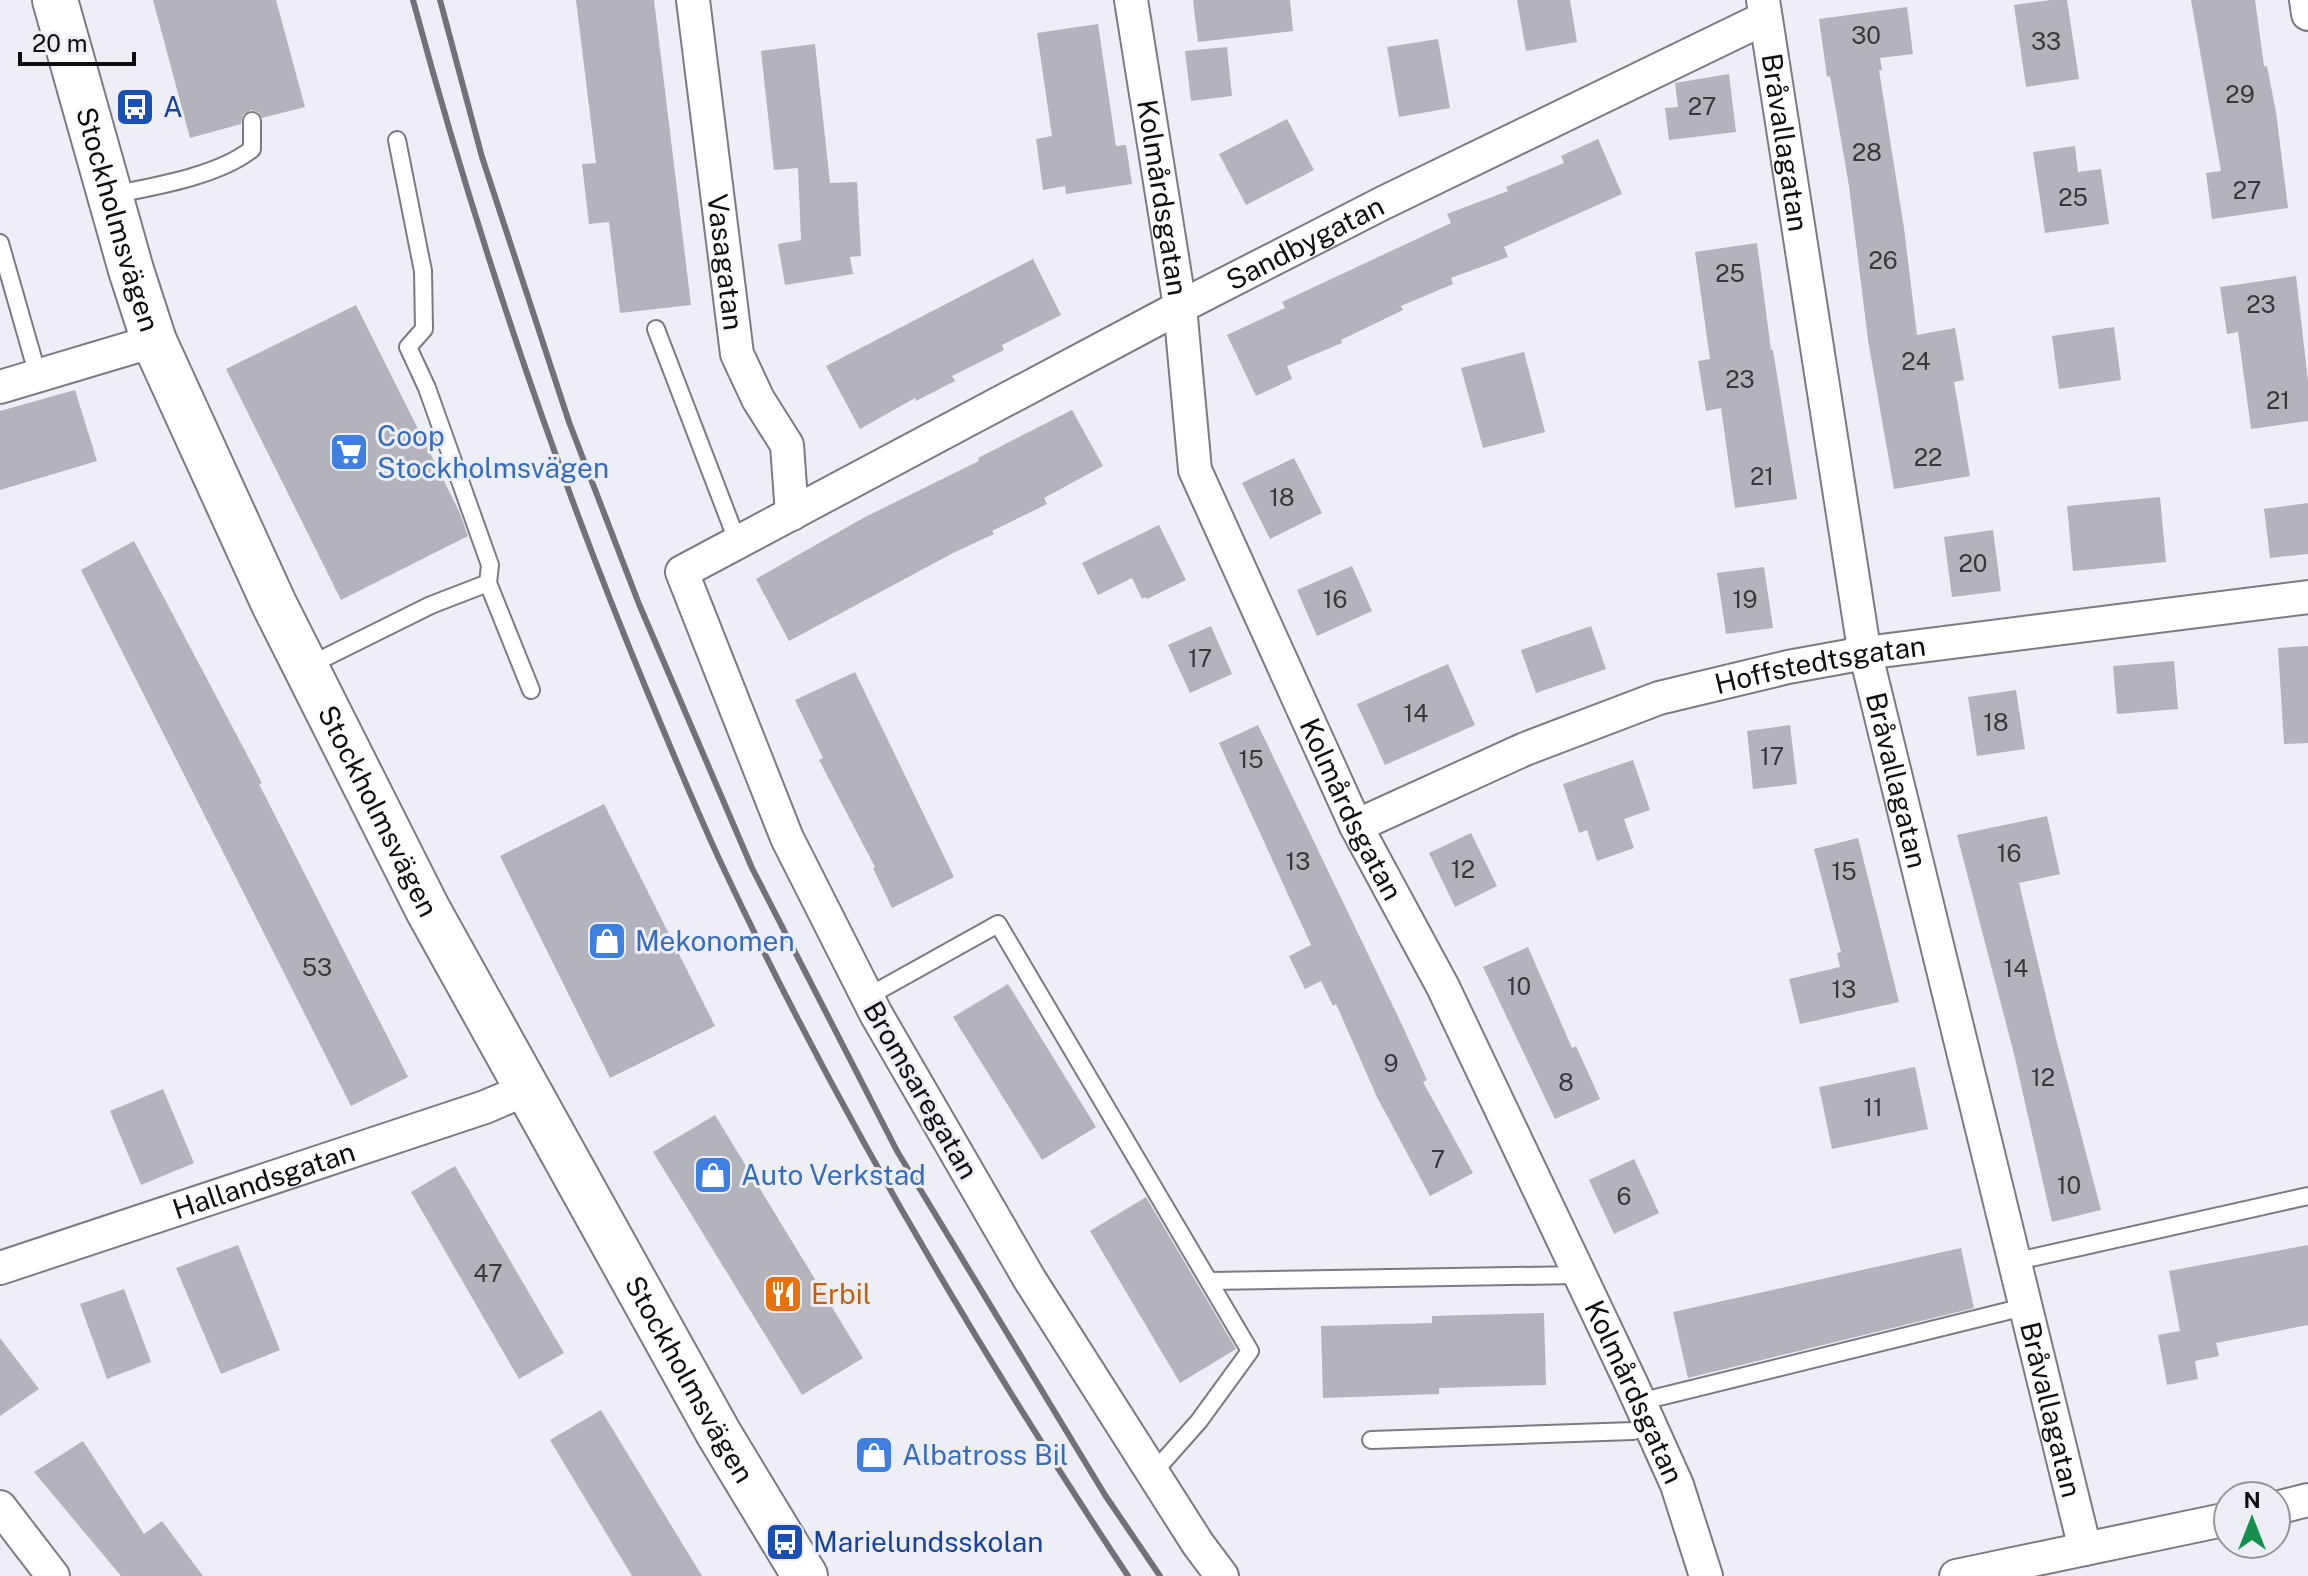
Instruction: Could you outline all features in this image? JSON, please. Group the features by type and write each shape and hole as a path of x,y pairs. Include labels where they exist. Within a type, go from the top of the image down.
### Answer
{"main road":[{"name":"Stockholmsvägen","path":"55,0 109,195 154,341 274,604 428,910 719,1434 805,1576"}],"street":[{"name":"Vasagatan","path":"693,0 737,354 758,399 787,445 792,514"},
{"name":"Kolmårdsgatan","path":"1131,0 1180,307 1195,470 1356,826 1443,987 1677,1485 1706,1576"},
{"path":"2306,0 2308,14"},
{"name":"Sandbygatan","path":"682,572 1180,307 1764,9"},
{"name":"Bråvallagatan","path":"1764,9 1865,653 2085,1549"},
{"path":"0,387 154,341"},
{"name":"Bromsaregatan","path":"682,572 787,838 867,997 1030,1280 1222,1576"},
{"name":"Hoffstedtsgatan","path":"1356,826 1525,749 1659,698 1788,667 1865,653 2308,597"},
{"name":"Hallandsgatan","path":"0,1268 485,1107 527,1089"},
{"path":"0,1507 53,1576"},
{"path":"1956,1576 2212,1522"}],"lane":[{"path":"109,195 158,186 238,161 252,149 252,121"},
{"path":"397,140 423,271 424,329 408,347 427,388 490,565 488,583 531,690"},
{"path":"0,243 38,376"},
{"path":"656,329 738,543"},
{"path":"306,667 431,605 488,583"},
{"path":"867,997 998,924 1250,1351 1199,1421 1153,1473"},
{"path":"2013,1262 2308,1196"},
{"path":"1209,1281 1579,1275"},
{"path":"1371,1440 1633,1431 1644,1414 2024,1307"}],"building":[{"path":"153,0 276,0 305,107 262,118 258,112 251,110 243,115 241,124 190,138"},
{"path":"576,0 654,0 691,305 620,313 609,222 589,224 582,164 596,163"},
{"path":"1193,0 1290,0 1293,31 1198,42"},
{"path":"1517,0 1570,0 1577,42 1526,51"},
{"path":"2067,0 2079,79 2026,87 2014,5"},
{"path":"2191,0 2255,0 2264,66 2267,66 2276,112 2288,208 2212,219 2206,173 2221,171"},
{"path":"1907,7 1913,54 1880,58 1882,70 1879,70 1917,335 1955,328 1964,380 1954,382 1970,476 1894,489 1868,340 1849,186 1819,19"},
{"path":"1098,24 1116,146 1126,145 1132,184 1066,194 1065,186 1043,190 1036,139 1052,136 1037,33"},
{"path":"1438,39 1450,108 1399,117 1387,47"},
{"path":"815,44 830,183 857,182 861,256 850,257 853,274 785,285 778,244 801,240 798,168 774,170 761,51"},
{"path":"1227,47 1232,96 1191,101 1185,51"},
{"path":"1729,74 1736,132 1669,140 1665,108 1678,107 1675,83"},
{"path":"1287,119 1314,170 1246,205 1219,154"},
{"path":"1598,139 1622,194 1504,247 1508,257 1451,278 1453,284 1401,306 1403,310 1341,340 1342,343 1287,366 1292,379 1256,396 1227,335 1285,308 1282,302 1451,223 1447,214 1508,191 1506,187 1564,163 1561,156"},
{"path":"2075,146 2078,172 2101,169 2109,224 2045,233 2033,152"},
{"path":"1757,243 1771,350 1797,499 1735,508 1721,408 1706,411 1698,361 1710,359 1695,252"},
{"path":"1033,259 1061,315 1002,345 1004,350 952,376 955,381 916,401 915,398 860,429 826,366"},
{"path":"2296,276 2308,381 2308,421 2251,429 2238,332 2227,334 2220,287"},
{"name":"Coop Stockholmsvägen","path":"356,305 459,511 468,536 341,600 226,369"},
{"path":"2114,327 2121,380 2059,389 2052,336"},
{"path":"1524,352 1545,432 1483,448 1461,368"},
{"path":"75,390 97,461 0,490 0,411"},
{"path":"1072,410 1103,466 1044,498 1047,504 992,531 994,534 789,641 756,579 865,517 979,461 978,458"},
{"path":"1294,458 1322,513 1270,539 1242,483"},
{"path":"2160,497 2166,562 2073,571 2067,506"},
{"path":"2308,503 2308,554 2270,558 2264,509"},
{"path":"1159,525 1186,580 1147,599 1142,599 1132,578 1098,595 1082,563"},
{"path":"1993,530 2001,591 1952,597 1944,537"},
{"path":"134,541 262,783 259,784 408,1077 351,1106 81,570"},
{"path":"1352,566 1372,611 1317,636 1297,590"},
{"path":"1764,567 1773,628 1726,634 1717,573"},
{"path":"1211,626 1232,674 1190,693 1168,645"},
{"path":"1591,626 1606,669 1536,693 1521,650"},
{"path":"2308,646 2308,743 2284,744 2278,648"},
{"path":"2174,661 2178,709 2117,714 2113,666"},
{"path":"1448,664 1475,725 1385,765 1357,704"},
{"path":"855,672 954,877 892,908 875,867 819,760 823,758 795,700"},
{"path":"2016,690 2025,749 1977,756 1968,697"},
{"path":"1258,725 1403,1027 1427,1080 1423,1082 1473,1173 1430,1196 1377,1097 1336,1004 1333,1006 1321,981 1305,989 1289,956 1311,945 1219,743"},
{"path":"1790,725 1797,784 1753,789 1747,731"},
{"path":"1633,760 1650,810 1624,819 1634,848 1597,861 1587,830 1579,833 1563,784"},
{"name":"Mekonomen","path":"604,804 715,1026 610,1078 500,856"},
{"path":"2047,816 2060,874 2019,883 2101,1210 2052,1222 2014,1054 1957,835"},
{"path":"1471,833 1497,886 1455,907 1429,853"},
{"path":"1858,838 1899,1002 1800,1024 1789,979 1840,967 1837,953 1841,952 1814,849"},
{"path":"1528,947 1572,1048 1576,1046 1600,1099 1555,1119 1483,967"},
{"path":"1008,984 1096,1127 1042,1160 953,1017"},
{"path":"1915,1067 1928,1129 1832,1149 1819,1087"},
{"path":"163,1089 194,1163 141,1185 110,1111"},
{"path":"715,1115 863,1358 802,1395 653,1152"},
{"path":"1634,1159 1659,1213 1614,1234 1589,1180"},
{"path":"455,1166 564,1353 519,1379 411,1192"},
{"path":"1146,1197 1236,1349 1180,1383 1090,1231"},
{"path":"238,1245 280,1350 221,1374 176,1268"},
{"path":"2308,1245 2308,1325 2216,1343 2219,1356 2195,1361 2198,1379 2167,1385 2158,1335 2180,1331 2169,1271"},
{"path":"1961,1248 1974,1308 1688,1378 1673,1312"},
{"path":"124,1289 151,1362 107,1379 80,1304"},
{"path":"1544,1313 1546,1385 1439,1388 1439,1394 1323,1398 1321,1326 1432,1323 1432,1316"},
{"path":"0,1338 39,1389 0,1416"},
{"path":"601,1410 702,1576 632,1576 550,1440"},
{"path":"83,1441 144,1534 162,1521 203,1576 121,1576 34,1472"}],"railway":[{"path":"413,0 463,175 548,433 611,602 711,841 812,1047 911,1227 1017,1403 1128,1576"},
{"path":"440,0 482,157 569,422 639,604 752,868 897,1151 1105,1495 1160,1576"}],"place":[{"name":"A","path":"135,107"},
{"name":"Coop Stockholmsvägen","path":"349,452"},
{"name":"Mekonomen","path":"607,941"},
{"name":"Auto Verkstad","path":"713,1175"},
{"name":"Erbil","path":"783,1294"},
{"name":"Albatross Bil","path":"874,1455"},
{"name":"Marielundsskolan","path":"785,1542"}]}
